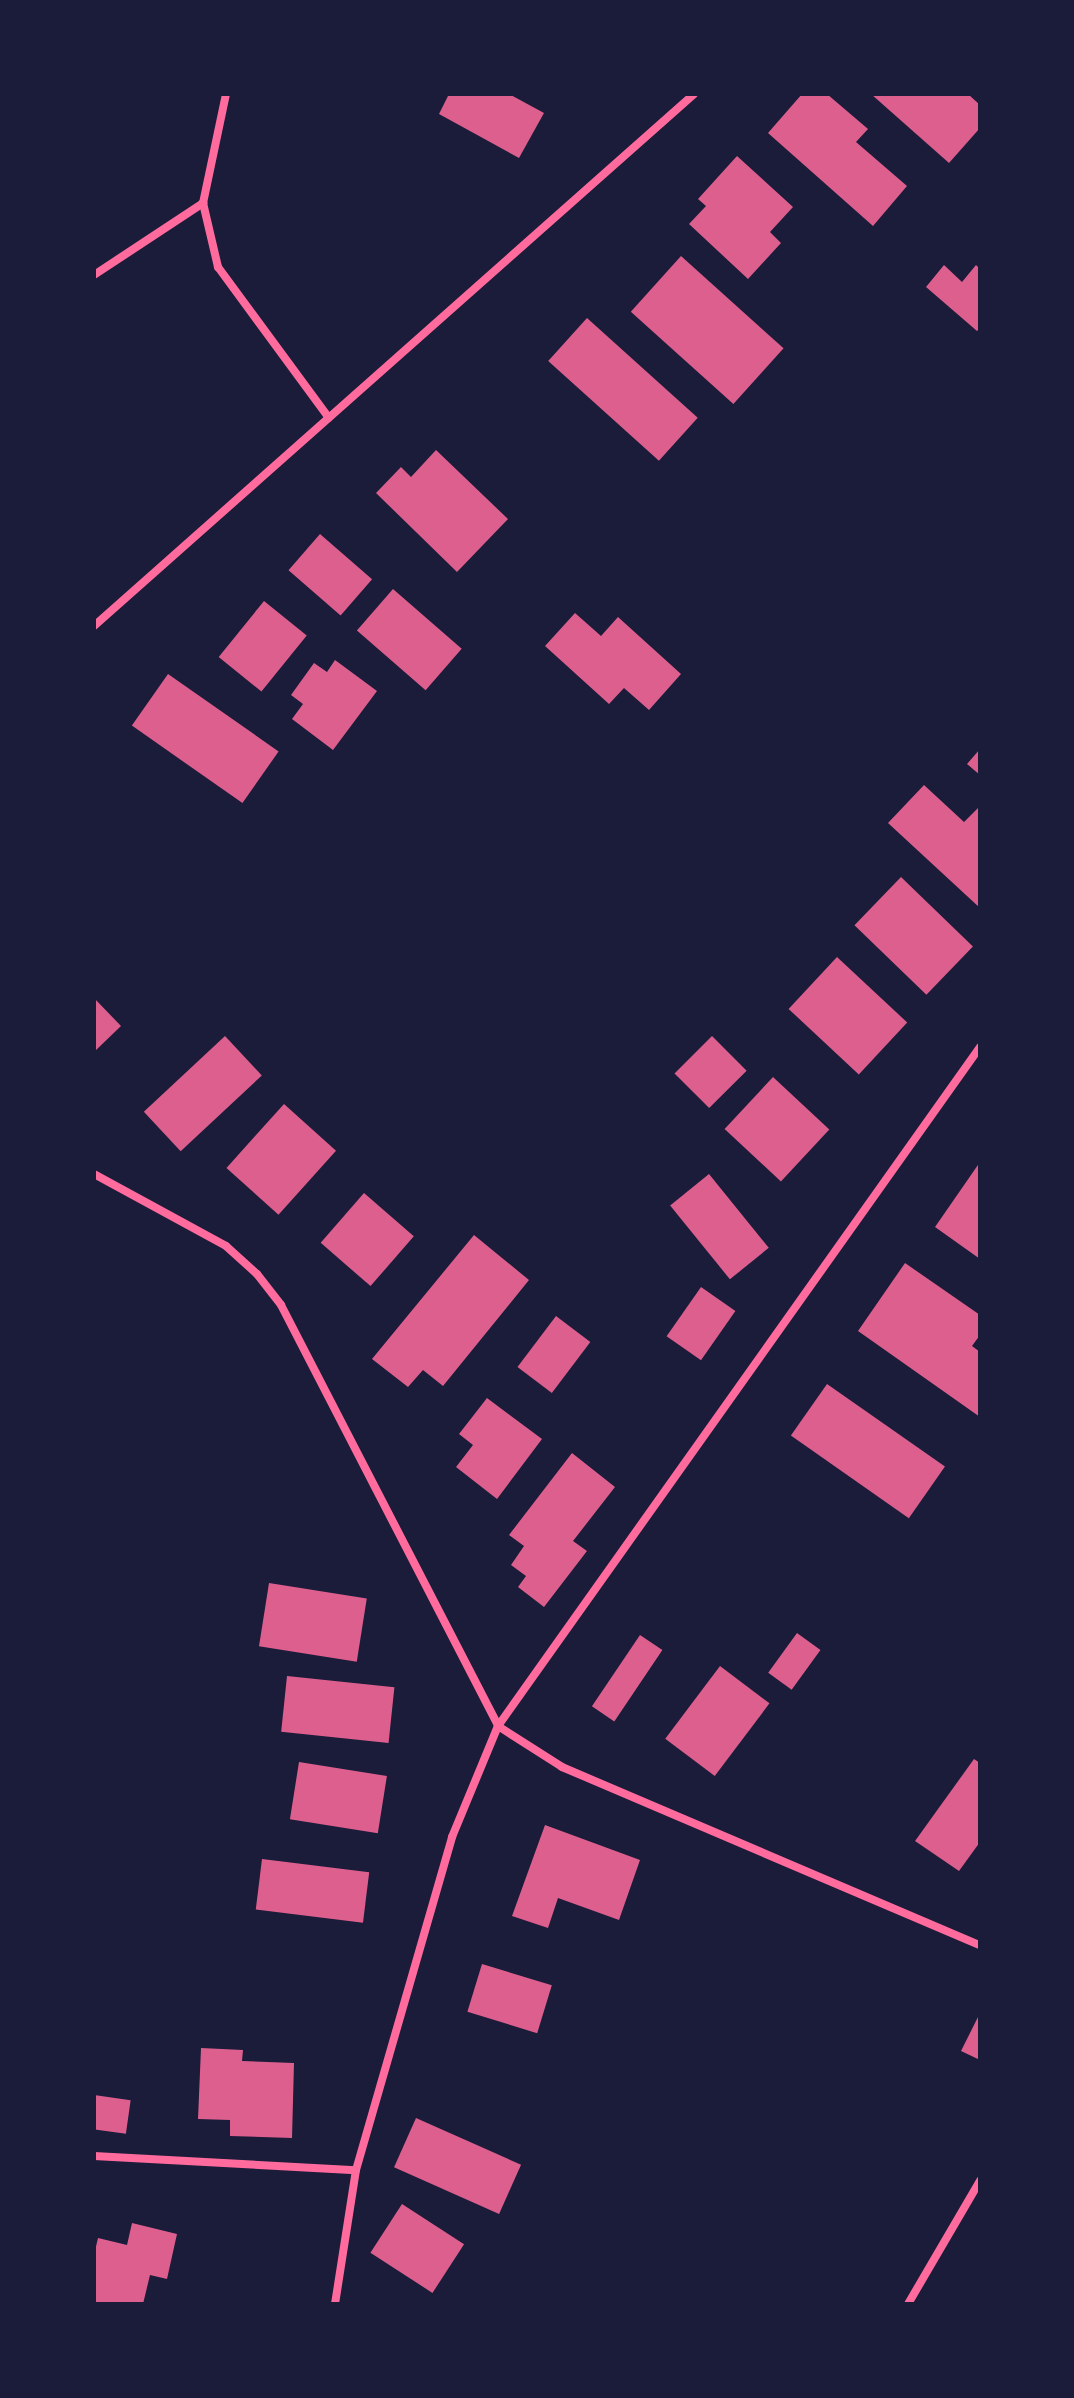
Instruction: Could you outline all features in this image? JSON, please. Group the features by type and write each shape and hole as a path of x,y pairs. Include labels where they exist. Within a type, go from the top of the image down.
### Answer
{"street":[{"path":"226,94 203,203 218,267 329,418"},
{"path":"94,626 694,94"},
{"path":"96,272 203,203"},
{"path":"335,2304 356,2170 452,1837 498,1726 980,1047"},
{"path":"94,1174 226,1246 257,1274 281,1305 498,1726 562,1767 980,1945"},
{"path":"94,2156 356,2170"},
{"path":"908,2304 980,2181"}],"building":[{"path":"449,94 509,94 544,113 519,158 439,114"},
{"path":"802,94 827,94 868,129 856,142 907,186 873,226 768,133"},
{"path":"871,94 968,94 980,105 980,128 949,163"},
{"path":"737,156 793,207 770,232 781,243 748,279 689,224 706,206 698,199"},
{"path":"681,256 784,348 733,404 631,312"},
{"path":"944,265 962,282 976,265 980,269 980,328 977,331 926,287"},
{"path":"587,318 698,418 659,461 548,361"},
{"path":"436,450 508,519 457,572 376,493 401,467 411,477"},
{"path":"320,534 372,579 341,615 289,570"},
{"path":"393,589 462,649 426,690 357,631"},
{"path":"264,601 307,636 261,692 219,657"},
{"path":"575,613 601,636 618,617 681,674 649,710 624,688 609,704 545,646"},
{"path":"335,660 377,691 333,750 292,719 303,704 291,695 314,663 327,672"},
{"path":"168,674 279,751 242,803 132,726"},
{"path":"980,749 980,775 967,764"},
{"path":"924,785 964,822 978,808 980,810 980,908 888,823"},
{"path":"901,877 973,946 926,995 854,925"},
{"path":"837,957 907,1022 859,1074 789,1009"},
{"path":"94,998 121,1026 94,1052"},
{"path":"225,1036 262,1075 181,1151 144,1112"},
{"path":"712,1036 747,1071 709,1108 675,1073"},
{"path":"773,1077 829,1130 781,1181 725,1129"},
{"path":"284,1104 336,1151 278,1215 226,1168"},
{"path":"980,1162 980,1259 935,1227"},
{"path":"709,1174 769,1248 730,1279 670,1205"},
{"path":"364,1193 414,1236 371,1286 321,1243"},
{"path":"474,1235 529,1280 443,1386 423,1370 408,1387 372,1359"},
{"path":"905,1263 980,1315 980,1335 972,1346 980,1352 980,1417 858,1331"},
{"path":"701,1287 735,1311 701,1360 667,1336"},
{"path":"556,1316 590,1342 552,1393 517,1367"},
{"path":"827,1384 945,1467 909,1518 791,1436"},
{"path":"487,1398 542,1439 497,1499 456,1467 473,1445 459,1434"},
{"path":"572,1453 615,1487 573,1541 587,1551 544,1607 518,1587 526,1576 511,1565 524,1546 509,1535"},
{"path":"269,1583 367,1598 357,1662 259,1646"},
{"path":"797,1633 820,1650 792,1690 768,1673"},
{"path":"640,1635 662,1650 614,1721 592,1706"},
{"path":"720,1666 770,1703 715,1776 665,1739"},
{"path":"287,1676 394,1687 389,1743 281,1732"},
{"path":"974,1759 980,1763 980,1842 959,1871 915,1841"},
{"path":"299,1762 387,1776 378,1833 290,1819"},
{"path":"545,1825 640,1860 619,1920 558,1898 548,1928 512,1916"},
{"path":"262,1859 369,1872 363,1923 256,1910"},
{"path":"482,1964 552,1985 537,2033 467,2012"},
{"path":"980,2018 980,2060 961,2051"},
{"path":"201,2048 243,2050 242,2061 294,2063 292,2138 230,2136 230,2120 198,2119"},
{"path":"94,2095 131,2100 126,2134 94,2129"},
{"path":"416,2118 521,2165 499,2214 394,2167"},
{"path":"402,2204 464,2244 432,2293 370,2253"},
{"path":"132,2223 177,2234 167,2279 150,2275 143,2304 94,2304 94,2255 98,2238 127,2245"}]}
